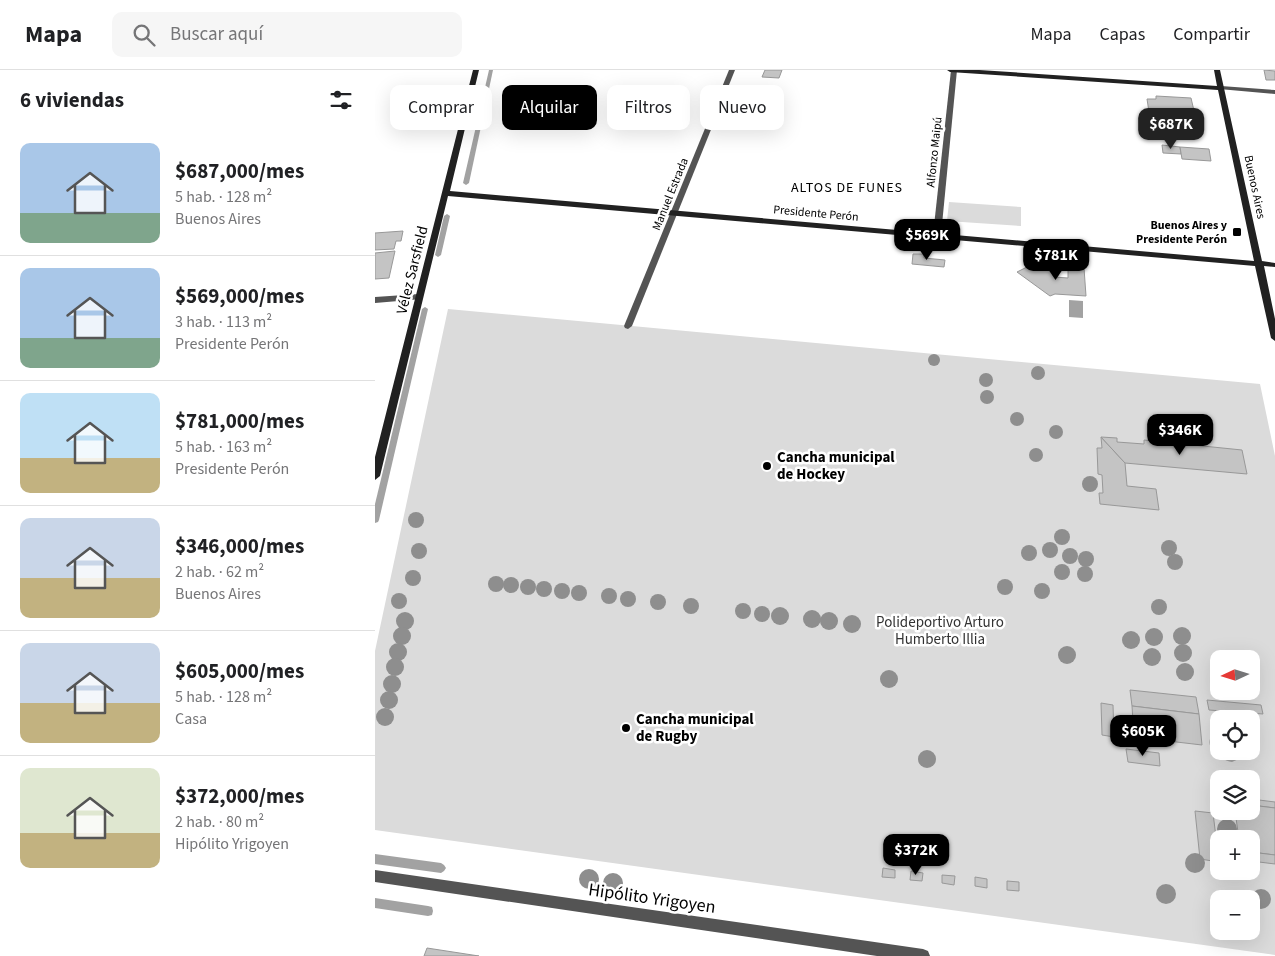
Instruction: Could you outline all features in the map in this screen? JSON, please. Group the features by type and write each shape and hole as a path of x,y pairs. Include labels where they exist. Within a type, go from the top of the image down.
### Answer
{"main road":[{"name":"Vélez Sarsfield","path":"375,476 476,70"},
{"path":"952,70 1221,88"},
{"name":"Buenos Aires","path":"1217,70 1275,338"},
{"name":"Presidente Perón","path":"445,193 1275,265"}],"street":[{"name":"Manuel Estrada","path":"628,326 732,70"},
{"name":"Alfonzo Maipú","path":"937,236 952,70"},
{"path":"1221,88 1275,92"},
{"path":"375,300 419,297"},
{"name":"Hipólito Yrigoyen","path":"375,876 923,956"}],"green space":[{"path":"949,202 1021,207 1021,226 947,221"},
{"name":"Polideportivo Arturo Humberto Illia","path":"448,309 1260,384 1275,456 1275,955 375,830 375,651"}],"shaded area":[{"path":"1069,300 1083,301 1083,318 1069,317"}],"building":[{"path":"765,70 782,70 779,78 762,77"},
{"path":"1264,70 1275,71 1275,80 1266,80"},
{"path":"1156,96 1191,98 1195,115 1149,112 1147,99 1156,99"},
{"path":"1162,145 1180,147 1181,154 1163,153"},
{"path":"1180,147 1209,149 1211,161 1182,159"},
{"path":"403,231 401,241 396,241 394,249 375,250 375,233"},
{"path":"395,251 389,278 375,279 375,253"},
{"path":"913,254 924,254 924,258 945,260 944,267 912,264"},
{"path":"1031,265 1041,265 1056,275 1054,277 1068,278 1068,267 1084,268 1086,296 1055,294 1050,296 1017,272"},
{"path":"1101,437 1125,463 1127,486 1156,489 1159,510 1100,504 1099,493 1103,493 1102,475 1098,474 1097,448 1102,448"},
{"path":"1101,437 1117,438 1117,442 1144,444 1144,440 1242,450 1247,474 1125,463"},
{"path":"1130,690 1196,697 1199,714 1132,706"},
{"path":"1207,700 1261,705 1263,714 1260,714 1260,710 1209,710"},
{"path":"1101,703 1113,705 1114,737 1102,735"},
{"path":"1132,706 1199,714 1202,745 1134,737"},
{"path":"1126,749 1159,753 1160,766 1128,762"},
{"path":"1260,800 1275,802 1275,808 1260,806"},
{"path":"1260,806 1275,808 1275,855 1260,853 1260,830 1238,830 1236,820 1260,820"},
{"path":"1195,811 1210,813 1210,820 1214,820 1215,830 1210,830 1210,861 1200,859"},
{"path":"1260,853 1275,855 1275,864 1260,862"},
{"path":"883,868 895,870 895,878 882,877"},
{"path":"911,871 923,873 922,881 910,880"},
{"path":"942,875 955,876 954,885 942,883"},
{"path":"975,877 987,879 987,888 975,886"},
{"path":"1007,881 1019,882 1019,891 1007,890"},
{"path":"427,948 479,956 424,956"}],"waterway":[{"path":"466,183 491,70"},
{"path":"438,255 447,216"},
{"path":"375,520 425,309"},
{"path":"375,859 441,868"},
{"path":"375,903 428,911"}],"place":[{"name":"Buenos Aires y Presidente Perón","path":"1237,232"},
{"name":"Cancha municipal de Hockey","path":"767,466"},
{"name":"Cancha municipal de Rugby","path":"626,728"}],"district":[{"name":"ALTOS DE FUNES","path":"847,187"}]}
